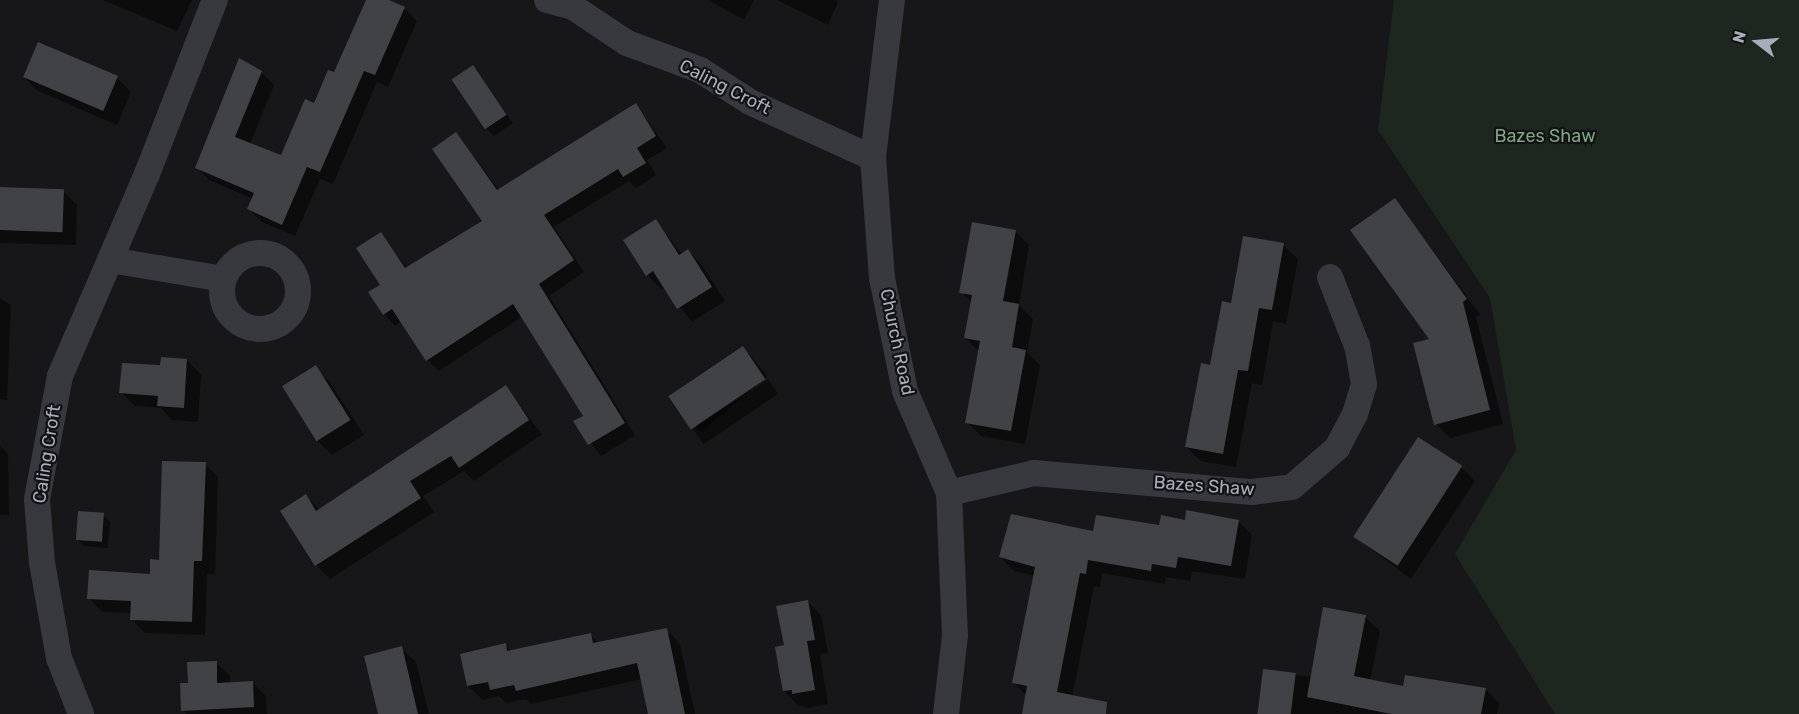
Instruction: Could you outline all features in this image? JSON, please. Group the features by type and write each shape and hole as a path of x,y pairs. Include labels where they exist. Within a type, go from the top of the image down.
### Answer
{"street":[{"name":"Caling Croft","path":"81,714 59,658 42,562 37,499 60,376 110,260 215,0"},
{"name":"Caling Croft","path":"547,0 573,7 627,43 700,70 750,102 873,158"},
{"name":"Church Road","path":"892,0 873,158 882,278 905,391 948,493 955,635 946,714"},
{"path":"110,260 223,279"},
{"name":"Bazes Shaw","path":"948,493 1034,473 1252,492 1292,487 1338,448 1364,384 1357,346 1330,277"}],"green space":[{"name":"Bazes Shaw","path":"1394,0 1799,0 1799,714 1555,714 1455,554 1516,450 1490,298 1378,130"}],"building":[{"path":"366,0 389,0 405,7 375,75 364,71 320,172 307,167 282,225 247,209 254,193 195,168 239,58 262,71 235,137 281,155 305,99 314,103 328,70 334,72"},
{"path":"38,42 118,76 103,111 23,77"},
{"path":"473,65 507,115 485,129 451,80"},
{"path":"636,103 656,136 637,148 646,163 623,177 618,169 544,215 574,260 539,284 625,423 588,445 573,421 583,416 513,304 426,361 392,309 383,315 368,292 380,285 356,248 381,232 405,268 482,221 432,149 456,132 497,190"},
{"path":"0,187 64,189 62,232 0,230"},
{"path":"1395,198 1467,299 1463,302 1490,410 1434,425 1413,343 1429,339 1350,230"},
{"path":"656,219 679,255 688,249 712,287 677,309 653,271 646,276 623,240"},
{"path":"972,222 1016,230 1003,301 1019,304 1012,347 1026,350 1011,431 965,423 980,341 964,338 972,295 959,293"},
{"path":"1243,236 1284,243 1272,310 1259,308 1248,371 1238,370 1223,454 1185,447 1201,363 1210,365 1222,301 1231,303"},
{"path":"743,346 765,379 691,429 668,396"},
{"path":"161,357 187,359 184,408 157,406 158,396 119,393 122,363 160,365"},
{"path":"316,365 350,420 317,441 282,386"},
{"path":"506,385 529,420 459,468 451,456 410,481 421,498 315,566 280,511 306,494 316,511"},
{"path":"1418,437 1462,466 1398,566 1353,537"},
{"path":"162,461 206,462 202,561 194,561 192,622 130,620 131,601 87,599 89,570 150,574 150,559 159,560"},
{"path":"1186,510 1239,520 1231,566 1178,557 1176,568 1152,564 1151,571 1088,560 1086,574 1080,573 1057,692 1107,702 1106,714 1022,714 1027,686 1012,683 1035,567 999,557 1011,514 1093,531 1096,515 1159,525 1161,515 1185,520"},
{"path":"78,511 104,513 102,542 76,540"},
{"path":"808,600 815,640 807,641 815,690 792,694 792,690 783,691 779,671 775,647 784,645 776,606"},
{"path":"1323,607 1366,615 1354,676 1403,686 1405,675 1486,688 1481,714 1391,714 1307,697"},
{"path":"667,628 685,714 648,714 637,663 516,691 514,685 490,690 488,682 467,686 460,654 506,643 507,651 591,633 593,643"},
{"path":"402,646 418,714 378,714 364,656"},
{"path":"217,661 217,683 253,681 254,707 181,711 180,683 188,683 187,662"},
{"path":"1263,669 1296,673 1291,714 1257,714"}]}
